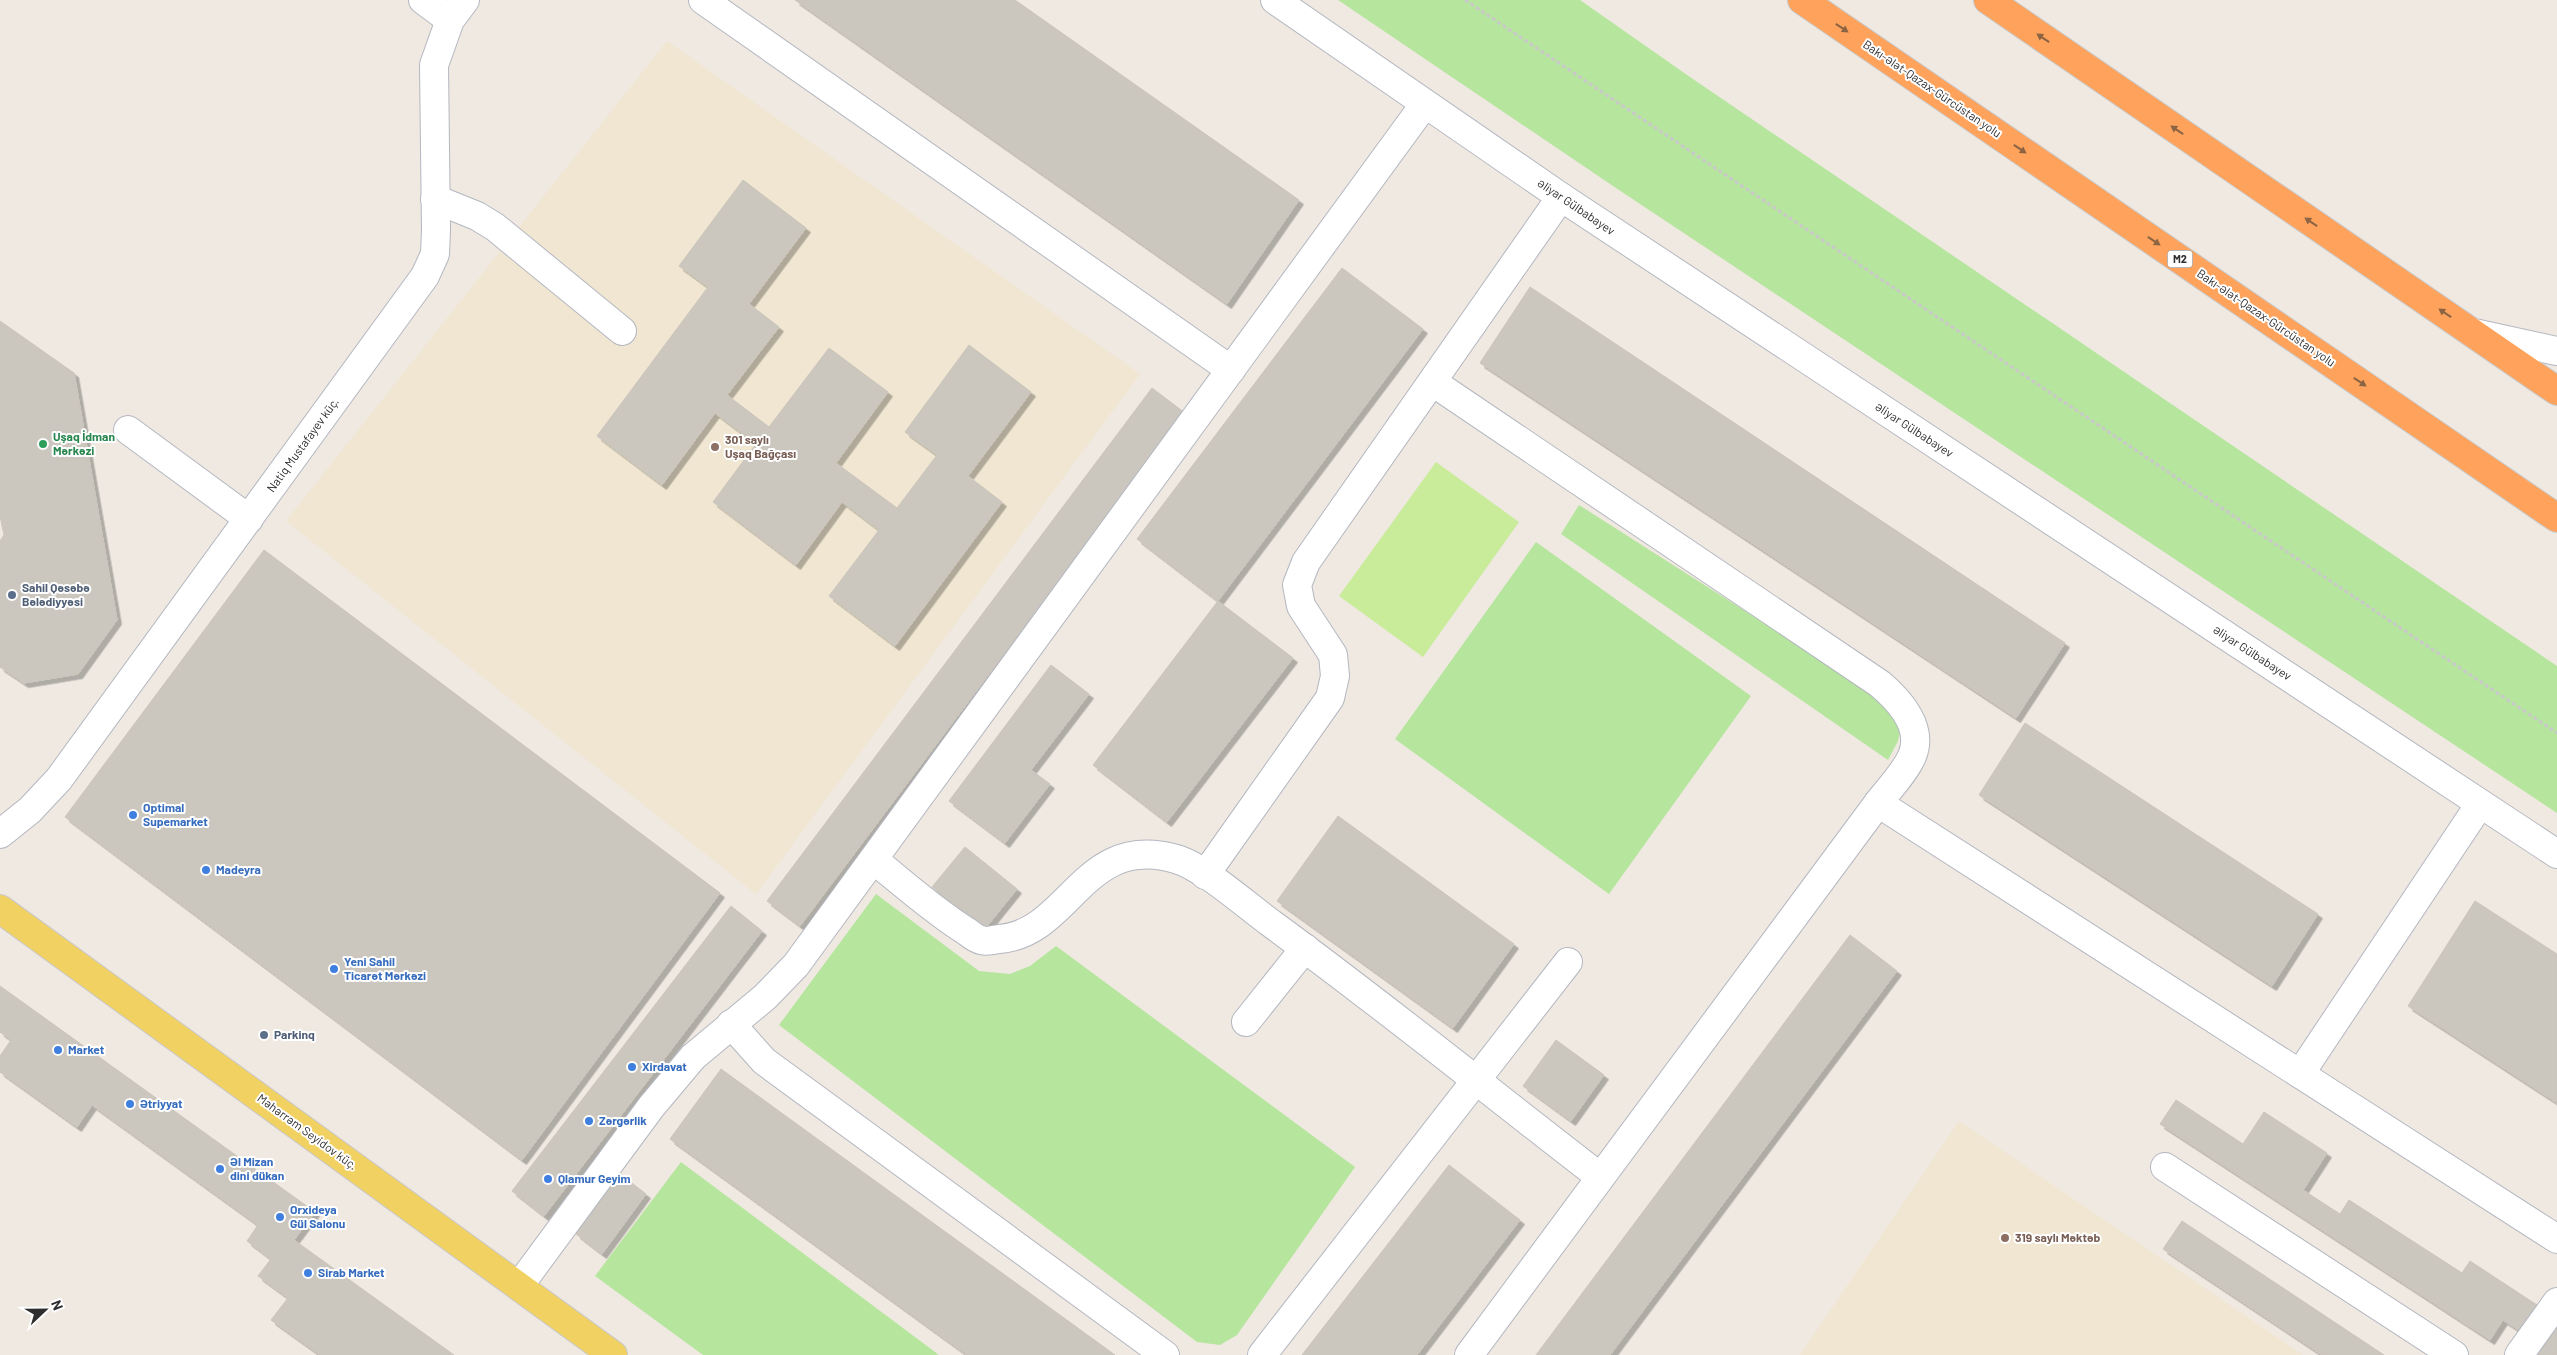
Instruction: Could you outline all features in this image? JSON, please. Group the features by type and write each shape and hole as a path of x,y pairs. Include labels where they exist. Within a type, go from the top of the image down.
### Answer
{"highway":[{"name":"Bakı-Ələt-Qazax-Gürcüstan yolu","path":"1802,0 2557,518"},
{"path":"1988,0 2557,391"}],"main road":[{"name":"Məhərrəm Seyidov küç.","path":"0,909 613,1355"}],"street":[{"path":"423,0 458,10"},
{"path":"703,0 1231,370"},
{"name":"Əliyar Gülbabayev","path":"1275,0 1424,105 1561,197 2557,854"},
{"name":"Natiq Mustafayev küç.","path":"0,834 30,810 59,779 426,276 435,254 434,65 458,10"},
{"path":"519,1286 651,1107 693,1057 765,997 796,965 1424,105"},
{"path":"1205,875 1330,698 1335,676 1333,655 1301,606 1297,585 1306,562 1434,383 1561,197"},
{"path":"435,199 477,216 495,227 622,331"},
{"path":"2474,333 2557,351"},
{"path":"1434,383 1880,684 1899,700 1915,733 1912,756 1468,1355"},
{"path":"128,430 249,519"},
{"path":"1878,803 2557,1240"},
{"path":"2300,1074 2480,804"},
{"path":"874,860 955,924 982,940 1010,938 1036,926 1104,866 1119,858 1136,854 1155,854 1179,860 1205,875 1305,948 1600,1178"},
{"path":"1246,1022 1305,948"},
{"path":"1262,1355 1568,962"},
{"path":"731,1024 764,1061 1165,1355"},
{"path":"2165,1166 2454,1355"},
{"path":"2519,1355 2557,1302"}],"path":[{"path":"1465,0 2557,733"}],"shaded area":[{"name":"301 saylı Uşaq Bağçası","path":"667,41 1140,374 756,894 286,521"},
{"name":"319 saylı Məktəb","path":"1959,1121 2303,1355 1800,1355"}],"green space":[{"path":"1338,0 1580,0 1690,77 2557,666 2557,813 1616,188"},
{"path":"1436,462 1519,522 1423,657 1339,596"},
{"path":"1579,505 1877,695 1901,727 1898,741 1888,760 1561,534"},
{"path":"1536,542 1751,696 1609,894 1395,739"},
{"path":"876,894 979,971 1010,974 1030,966 1056,946 1355,1167 1237,1335 1220,1345 1197,1342 779,1025"},
{"path":"681,1162 939,1355 703,1355 595,1276"}],"building":[{"path":"795,0 1015,0 1299,200 1227,304"},
{"path":"743,180 806,228 749,304 779,327 727,395 769,427 829,348 888,392 836,463 897,508 937,455 905,432 969,345 1031,392 968,476 1002,502 895,646 829,596 879,530 842,502 796,565 713,502 756,444 715,413 662,485 597,436 708,287 679,266"},
{"path":"1342,268 1423,329 1218,601 1137,539"},
{"path":"1530,287 2065,643 2016,718 1480,363"},
{"name":"Uşaq İdman Mərkəzi","path":"0,321 74,373 117,620 78,674 24,683 0,667 0,541 4,535 0,516"},
{"path":"1152,388 1185,413 800,926 767,901"},
{"path":"264,550 720,893 522,1160 65,817"},
{"path":"1218,601 1293,658 1167,822 1093,765"},
{"path":"1051,665 1089,694 1031,770 1050,784 1005,843 949,801"},
{"path":"2025,723 2318,914 2272,986 1979,795"},
{"path":"1338,816 1514,944 1453,1028 1277,901"},
{"path":"965,847 1017,889 984,930 932,887"},
{"path":"2475,901 2557,954 2557,1103 2408,1006"},
{"path":"731,906 762,931 544,1216 512,1191"},
{"path":"1850,935 1897,971 1610,1355 1536,1355"},
{"path":"0,986 315,1212 294,1240 454,1355 320,1355 271,1320 288,1298 258,1276 271,1259 247,1241 258,1225 92,1105 77,1127 0,1072 0,1056 11,1040 0,1032"},
{"path":"1556,1040 1604,1075 1571,1121 1523,1086"},
{"path":"721,1069 1115,1355 967,1355 670,1139"},
{"path":"2176,1100 2243,1144 2264,1112 2327,1153 2303,1190 2340,1214 2349,1200 2462,1273 2470,1261 2540,1307 2523,1333 2503,1320 2490,1340 2160,1124"},
{"path":"1449,1165 1520,1220 1417,1355 1302,1355"},
{"path":"620,1174 646,1194 602,1254 576,1234"},
{"path":"2182,1221 2384,1355 2322,1355 2163,1249"},
{"path":"2557,1324 2557,1355 2538,1355"}],"place":[{"name":"Uşaq İdman Mərkəzi","path":"43,444"},
{"name":"301 saylı Uşaq Bağçası","path":"715,447"},
{"name":"Sahil Qəsəbə Bələdiyyəsi","path":"12,595"},
{"name":"Optimal Supemarket","path":"133,815"},
{"name":"Madeyra","path":"206,870"},
{"name":"Yeni Sahil Ticarət Mərkəzi","path":"334,969"},
{"name":"Parkinq","path":"264,1035"},
{"name":"Market","path":"58,1050"},
{"name":"Xirdavat","path":"632,1067"},
{"name":"Ətriyyat","path":"130,1104"},
{"name":"Zərgərlik","path":"589,1121"},
{"name":"Əl Mizan dini dükan","path":"220,1169"},
{"name":"Qlamur Geyim","path":"548,1179"},
{"name":"Orxideya Gül Salonu","path":"280,1217"},
{"name":"319 saylı Məktəb","path":"2005,1238"},
{"name":"Sirab Market","path":"308,1273"}]}
